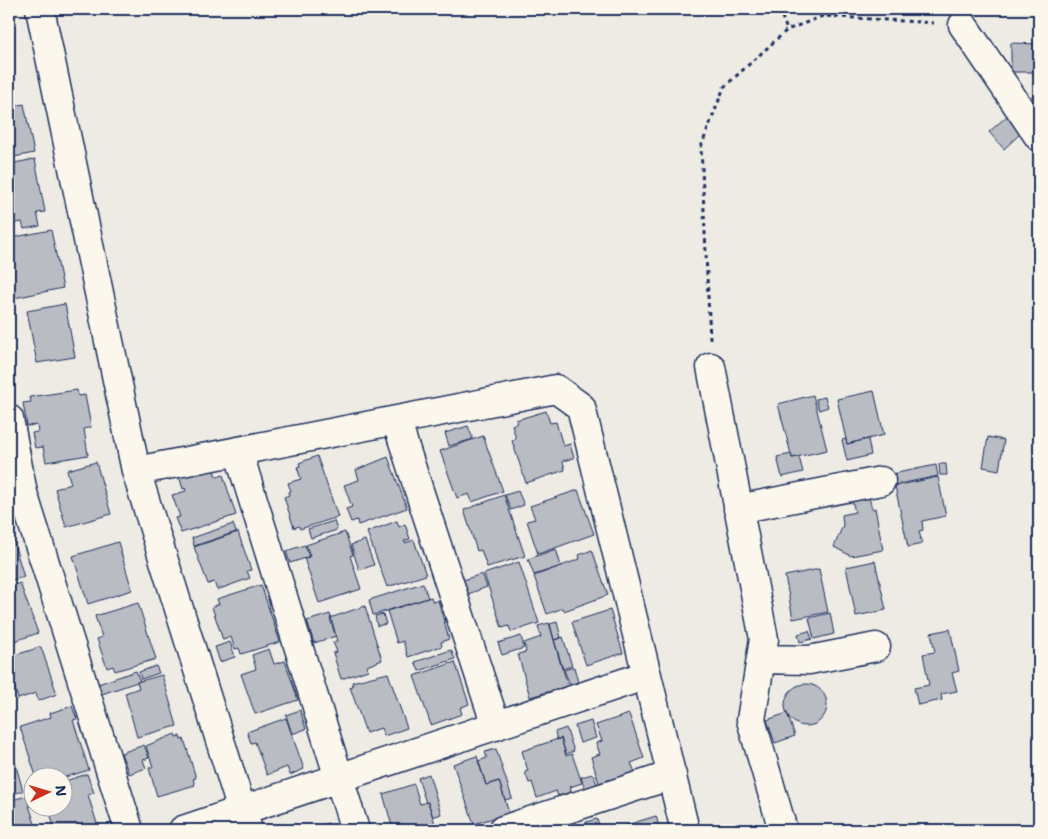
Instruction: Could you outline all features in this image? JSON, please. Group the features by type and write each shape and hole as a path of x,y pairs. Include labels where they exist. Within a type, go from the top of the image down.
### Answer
{"street":[{"path":"40,9 136,471 245,821"},
{"path":"963,25 1039,137"},
{"path":"711,367 764,639 751,720 783,830"},
{"path":"136,471 556,389 581,407 685,830"},
{"path":"9,419 16,495 129,830"},
{"path":"396,420 496,726"},
{"path":"238,451 355,830"},
{"path":"738,508 881,481"},
{"path":"761,659 809,660 876,647"},
{"path":"183,830 245,821 338,779 647,675"},
{"path":"503,830 672,775"}],"path":[{"path":"779,9 786,30"},
{"path":"711,367 701,147 724,87 786,30 823,16 963,25"}],"building":[{"path":"9,21 15,48 10,49 14,66 9,67"},
{"path":"1011,43 1039,44 1039,72 1011,72"},
{"path":"1039,90 1039,118 1025,102"},
{"path":"24,104 34,153 9,158 9,107"},
{"path":"1007,116 1022,132 1004,149 989,132"},
{"path":"35,159 45,212 37,213 40,226 24,229 22,222 9,224 9,164"},
{"path":"51,230 63,288 14,298 9,274 9,252 13,251 10,238"},
{"path":"65,304 75,357 37,363 27,311"},
{"path":"77,390 78,396 85,395 91,427 84,429 88,455 46,462 43,447 35,448 32,433 38,432 37,425 27,426 23,403 31,402 30,397"},
{"path":"874,391 884,435 847,444 837,399"},
{"path":"813,395 827,450 792,458 778,404"},
{"path":"825,397 828,407 819,410 816,399"},
{"path":"546,411 550,423 556,422 563,446 570,444 574,458 563,461 565,470 526,483 512,441 516,439 512,425 517,423 516,420"},
{"path":"468,426 473,439 449,446 445,433"},
{"path":"483,436 503,491 472,502 469,494 457,498 440,451"},
{"path":"988,437 1004,440 999,470 983,467"},
{"path":"846,439 847,444 868,439 871,455 847,461 842,440"},
{"path":"791,454 792,458 799,457 803,472 782,477 777,457"},
{"path":"317,456 338,517 300,529 299,526 294,528 284,497 289,495 288,492 291,491 288,483 301,479 297,467 300,466 299,463"},
{"path":"388,457 407,508 358,525 357,520 351,522 346,509 352,507 344,485 359,480 356,470"},
{"path":"96,462 111,514 66,527 55,489 71,484 67,470"},
{"path":"939,464 946,464 947,475 940,475"},
{"path":"936,465 938,476 894,485 892,474"},
{"path":"214,470 216,477 223,475 236,515 181,533 175,518 180,517 172,495 186,491 185,488 183,489 179,476"},
{"path":"938,477 946,516 922,521 923,530 919,531 922,544 908,547 895,486"},
{"path":"578,490 594,534 538,554 527,521 535,519 530,506"},
{"path":"518,491 524,505 511,510 505,495"},
{"path":"504,495 525,556 487,567 481,550 477,551 464,510"},
{"path":"869,497 872,509 875,508 883,550 851,556 834,547 843,525 842,515 855,512 852,500"},
{"path":"334,521 337,530 311,538 308,529"},
{"path":"397,521 399,527 405,524 410,539 404,541 405,543 414,540 426,575 387,587 367,532"},
{"path":"233,524 236,532 194,546 192,538"},
{"path":"9,526 24,577 9,581"},
{"path":"238,532 251,570 247,571 250,578 217,590 214,582 208,584 194,547"},
{"path":"345,532 353,555 350,556 361,589 319,603 304,558 310,556 306,545"},
{"path":"365,540 374,565 359,570 351,545"},
{"path":"118,542 132,590 88,604 73,556"},
{"path":"305,545 309,557 290,563 286,551"},
{"path":"556,549 561,566 534,575 528,559"},
{"path":"592,550 608,595 564,611 563,608 547,614 534,576 580,559 579,555"},
{"path":"875,561 886,610 856,616 846,567"},
{"path":"519,562 539,623 511,632 509,626 502,628 484,574"},
{"path":"819,569 828,612 793,619 785,576"},
{"path":"482,574 487,587 468,594 463,580"},
{"path":"20,583 38,633 9,643 9,587"},
{"path":"423,583 428,598 373,615 369,600"},
{"path":"261,585 280,642 241,654 239,648 235,649 231,637 223,640 212,607 219,604 217,599"},
{"path":"431,597 433,602 438,600 449,639 441,642 442,646 408,657 403,641 397,643 387,611"},
{"path":"138,603 156,659 115,671 113,666 107,668 97,639 102,637 95,616"},
{"path":"365,606 382,660 367,666 368,670 341,679 333,653 337,652 333,642 337,641 330,618"},
{"path":"610,610 623,653 586,665 572,622"},
{"path":"830,613 834,634 814,639 809,618"},
{"path":"330,614 336,636 314,643 307,621"},
{"path":"383,614 386,624 377,626 375,616"},
{"path":"557,622 561,638 554,640 550,624"},
{"path":"549,623 568,686 530,697 518,654 526,652 524,643 541,637 538,626"},
{"path":"950,629 959,671 952,673 957,691 941,694 942,700 918,705 914,688 929,685 923,654 935,652 931,633"},
{"path":"809,631 812,639 800,642 798,634"},
{"path":"521,636 524,648 502,655 498,643"},
{"path":"563,637 572,666 562,669 554,640"},
{"path":"230,642 235,657 220,662 215,647"},
{"path":"41,647 57,694 38,701 36,693 18,699 9,669 9,657"},
{"path":"269,649 274,664 285,661 298,700 255,714 241,674 256,669 252,655"},
{"path":"451,650 455,659 419,671 415,662"},
{"path":"455,662 469,704 460,708 462,714 431,725 414,676"},
{"path":"156,666 159,673 141,679 139,672"},
{"path":"574,667 578,682 570,685 564,670"},
{"path":"136,671 140,681 102,694 98,684"},
{"path":"388,673 407,728 384,736 381,728 366,733 350,687 353,686 352,682"},
{"path":"162,675 177,726 137,737 125,693 139,688 137,682"},
{"path":"806,684 821,690 827,705 821,720 806,726 791,720 785,705 791,690"},
{"path":"72,706 77,719 73,720 89,770 72,775 72,766 33,766 20,727 51,717 50,713"},
{"path":"300,710 306,729 292,734 286,715"},
{"path":"787,713 795,736 775,743 767,720"},
{"path":"629,714 644,758 631,763 635,772 599,783 591,757 600,754 596,743 602,741 596,725"},
{"path":"286,718 304,769 290,775 287,767 267,775 255,742 251,743 247,732"},
{"path":"591,721 596,738 580,743 575,726"},
{"path":"566,728 574,751 566,754 561,738 557,740 555,732"},
{"path":"175,734 176,737 180,736 181,740 184,739 196,778 193,779 195,785 157,796 149,768 153,767 146,746"},
{"path":"561,738 566,756 572,754 582,783 570,787 571,792 558,796 556,791 537,798 532,782 529,783 525,772 528,771 522,751"},
{"path":"9,741 22,791 9,795"},
{"path":"144,745 149,758 143,760 146,768 129,774 121,753"},
{"path":"496,749 512,798 505,800 499,781 486,785 478,761 487,758 485,752"},
{"path":"477,756 486,785 499,781 509,813 474,824 453,764"},
{"path":"87,774 94,793 88,795 99,830 55,830 51,816 72,816 72,779"},
{"path":"429,774 441,814 433,817 428,802 426,803 418,778"},
{"path":"593,774 597,784 585,789 581,777"},
{"path":"414,784 420,804 428,802 437,830 382,830 392,826 383,794"},
{"path":"22,797 22,816 32,816 37,830 9,830 9,801"},
{"path":"656,816 660,830 610,830 630,824"},
{"path":"597,819 601,830 588,830 586,822"},
{"path":"1039,822 1039,830 1024,830 1023,828"},
{"path":"328,823 331,830 307,830"}]}
